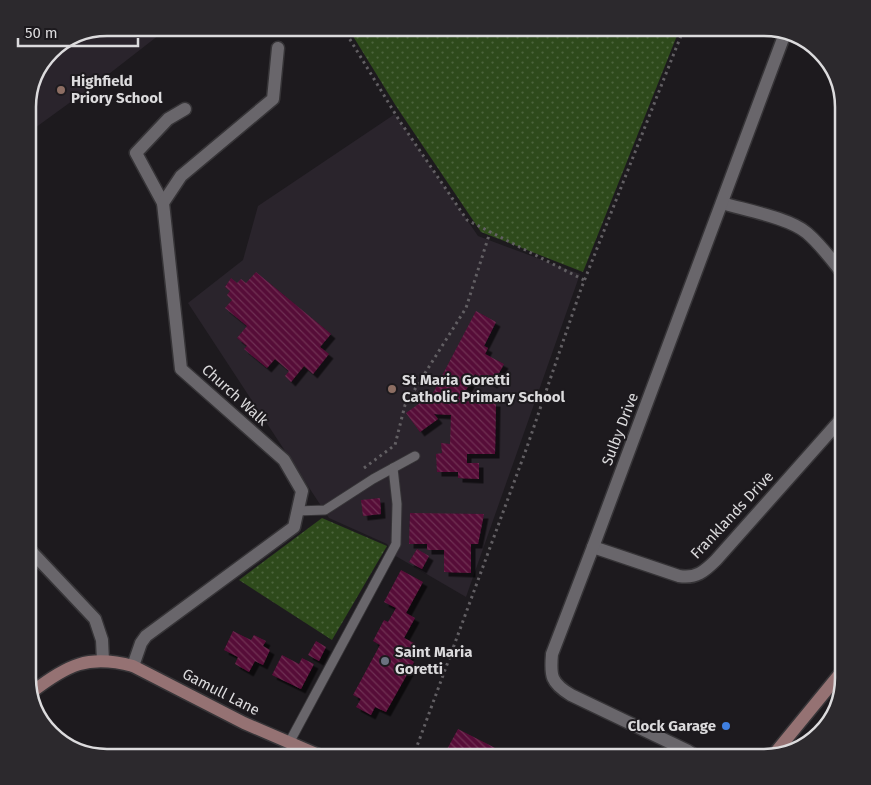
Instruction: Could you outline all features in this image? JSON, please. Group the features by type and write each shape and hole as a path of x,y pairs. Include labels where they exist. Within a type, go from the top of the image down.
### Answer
{"street":[{"name":"Sulby Drive","path":"684,749 558,687 551,668 552,654 783,40"},
{"path":"185,109 168,119 136,153 163,203 182,176 273,99 278,48"},
{"name":"Church Walk","path":"133,666 141,643 146,636 294,527 302,491 284,460 181,369 163,203"},
{"path":"722,203 791,223 806,232 835,263"},
{"name":"Franklands Drive","path":"593,547 679,576 688,578 696,576 716,560 835,426"},
{"path":"36,567 95,619 102,640 104,661"},
{"name":"Gamull Lane","path":"37,688 56,674 68,668 85,663 118,662 133,666 244,723 304,749"},
{"path":"781,746 835,680"}],"lane":[{"path":"297,512 325,510 415,456"},
{"path":"289,742 396,544 397,504 393,468"}],"path":[{"path":"348,36 399,120 467,220 584,280"},
{"path":"416,749 527,447 584,280 681,36"},
{"path":"364,469 396,444 405,405 466,308 490,232"}],"shaded area":[{"name":"Highfield Priory School","path":"108,36 158,36 36,127 36,103 42,80 48,68 68,48 80,42"},
{"name":"St Maria Goretti Catholic Primary School","path":"395,114 478,236 580,274 466,597 394,555 387,544 329,518 188,303 243,260 258,206"}],"green space":[{"path":"353,36 677,36 583,272 481,232 396,106"},
{"path":"322,518 387,546 332,640 239,580"}],"building":[{"path":"256,272 331,334 320,347 329,354 313,374 304,366 291,382 285,376 289,371 275,359 267,368 244,349 247,346 237,338 247,326 225,308 232,300 227,295 230,291 225,287 231,278 237,283 241,279 246,283"},
{"path":"476,311 496,322 484,346 488,348 485,354 504,364 493,384 475,374 460,401 451,397 448,401 496,402 495,454 467,454 467,463 479,463 479,479 458,478 458,472 437,472 436,454 442,453 441,443 450,444 451,415 434,414 438,419 420,432 406,413 424,400 426,403 433,393"},
{"path":"380,498 381,514 363,516 361,500"},
{"path":"410,513 484,514 478,544 471,544 471,573 444,572 444,550 427,550 427,544 409,544"},
{"path":"417,549 429,556 422,569 409,562"},
{"path":"401,570 423,582 406,613 415,618 404,638 416,644 408,658 414,662 386,712 375,707 371,715 356,707 361,699 353,695 380,645 373,641 384,620 388,622 396,608 384,602"},
{"path":"233,631 251,640 254,635 266,641 263,646 270,650 263,665 255,661 249,672 235,664 238,657 224,650"},
{"path":"316,641 326,647 319,661 308,655"},
{"path":"282,655 299,664 302,658 314,664 301,689 272,675"},
{"path":"458,729 497,749 447,749"}],"place":[{"name":"Highfield Priory School","path":"61,90"},
{"name":"St Maria Goretti Catholic Primary School","path":"392,389"},
{"name":"Saint Maria Goretti","path":"385,661"},
{"name":"Clock Garage","path":"726,726"}]}
